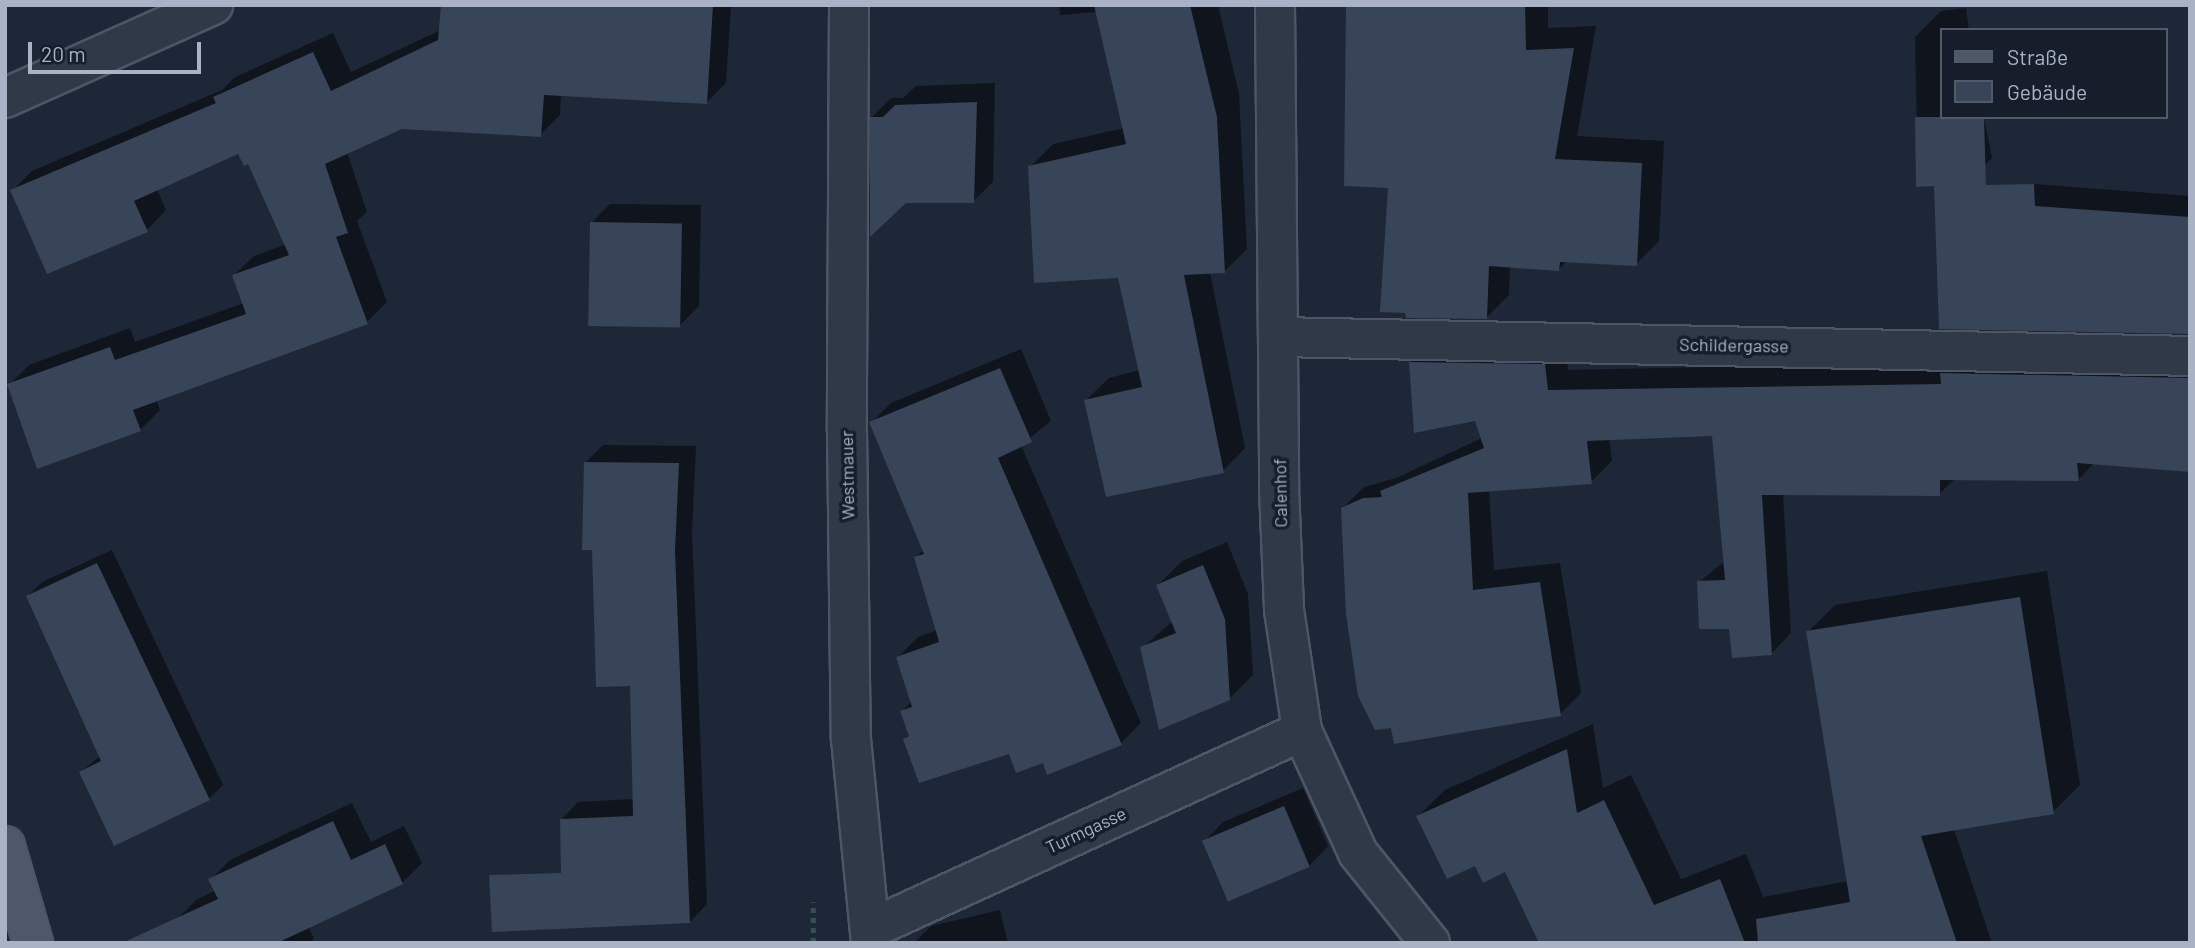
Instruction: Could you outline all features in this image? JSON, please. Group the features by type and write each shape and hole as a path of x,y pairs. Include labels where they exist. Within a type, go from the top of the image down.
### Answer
{"main road":[{"path":"5,846 33,943"}],"street":[{"path":"5,98 213,5"},
{"name":"Westmauer","path":"849,5 847,430 851,739 871,936"},
{"name":"Calenhof","path":"1275,5 1284,610 1302,731 1358,853 1430,943"},
{"name":"Schildergasse","path":"1279,337 2190,356"},
{"name":"Turmgasse","path":"871,936 1302,731"}],"building":[{"path":"441,5 713,5 707,104 544,95 541,137 402,129 325,164 348,233 336,237 368,324 133,410 141,431 37,469 7,384 110,347 115,360 246,314 232,275 289,255 248,164 244,166 238,154 134,201 148,232 47,274 10,190 216,103 213,97 313,52 331,91 438,40"},
{"path":"1094,5 1190,5 1217,117 1225,273 1184,275 1224,473 1106,497 1084,400 1142,387 1118,278 1034,283 1028,166 1126,144"},
{"path":"1346,5 1525,5 1526,50 1574,48 1555,159 1642,163 1637,266 1560,262 1559,271 1489,266 1487,319 1406,318 1405,313 1380,312 1388,188 1344,186"},
{"path":"977,102 974,203 906,203 870,237 870,117 883,117 895,105"},
{"path":"1915,117 1984,119 1986,185 2034,184 2035,206 2190,217 2190,334 1939,329 1934,186 1916,187"},
{"path":"590,222 682,224 680,328 588,326"},
{"path":"1409,362 1545,364 1548,390 1941,384 1940,373 2190,378 2190,472 2077,463 2079,481 1940,480 1940,496 1762,495 1772,655 1732,658 1729,629 1699,629 1697,581 1725,580 1712,436 1587,441 1592,484 1468,493 1473,590 1540,582 1561,716 1394,744 1391,728 1375,730 1358,696 1346,614 1341,508 1363,498 1382,497 1380,491 1484,448 1475,421 1414,433"},
{"path":"1000,368 1032,442 998,458 1122,745 1047,775 1043,763 1016,773 1009,754 919,783 903,739 909,736 900,711 912,707 896,657 939,642 914,557 924,554 869,422"},
{"path":"584,462 679,463 675,551 690,923 492,932 489,875 561,873 560,819 633,816 630,686 596,687 592,550 582,550"},
{"path":"97,563 210,800 114,846 79,772 101,761 26,596"},
{"path":"1203,565 1225,619 1230,700 1159,730 1140,647 1176,633 1156,585"},
{"path":"2020,597 2054,814 1921,836 1957,943 1758,943 1756,919 1850,902 1806,631"},
{"path":"1567,749 1577,813 1604,800 1654,905 1720,879 1745,943 1539,943 1505,872 1483,883 1475,866 1447,879 1416,816"},
{"path":"1284,806 1310,867 1228,902 1202,841"},
{"path":"333,821 351,860 385,844 403,884 277,943 122,943 218,899 208,879"}]}
